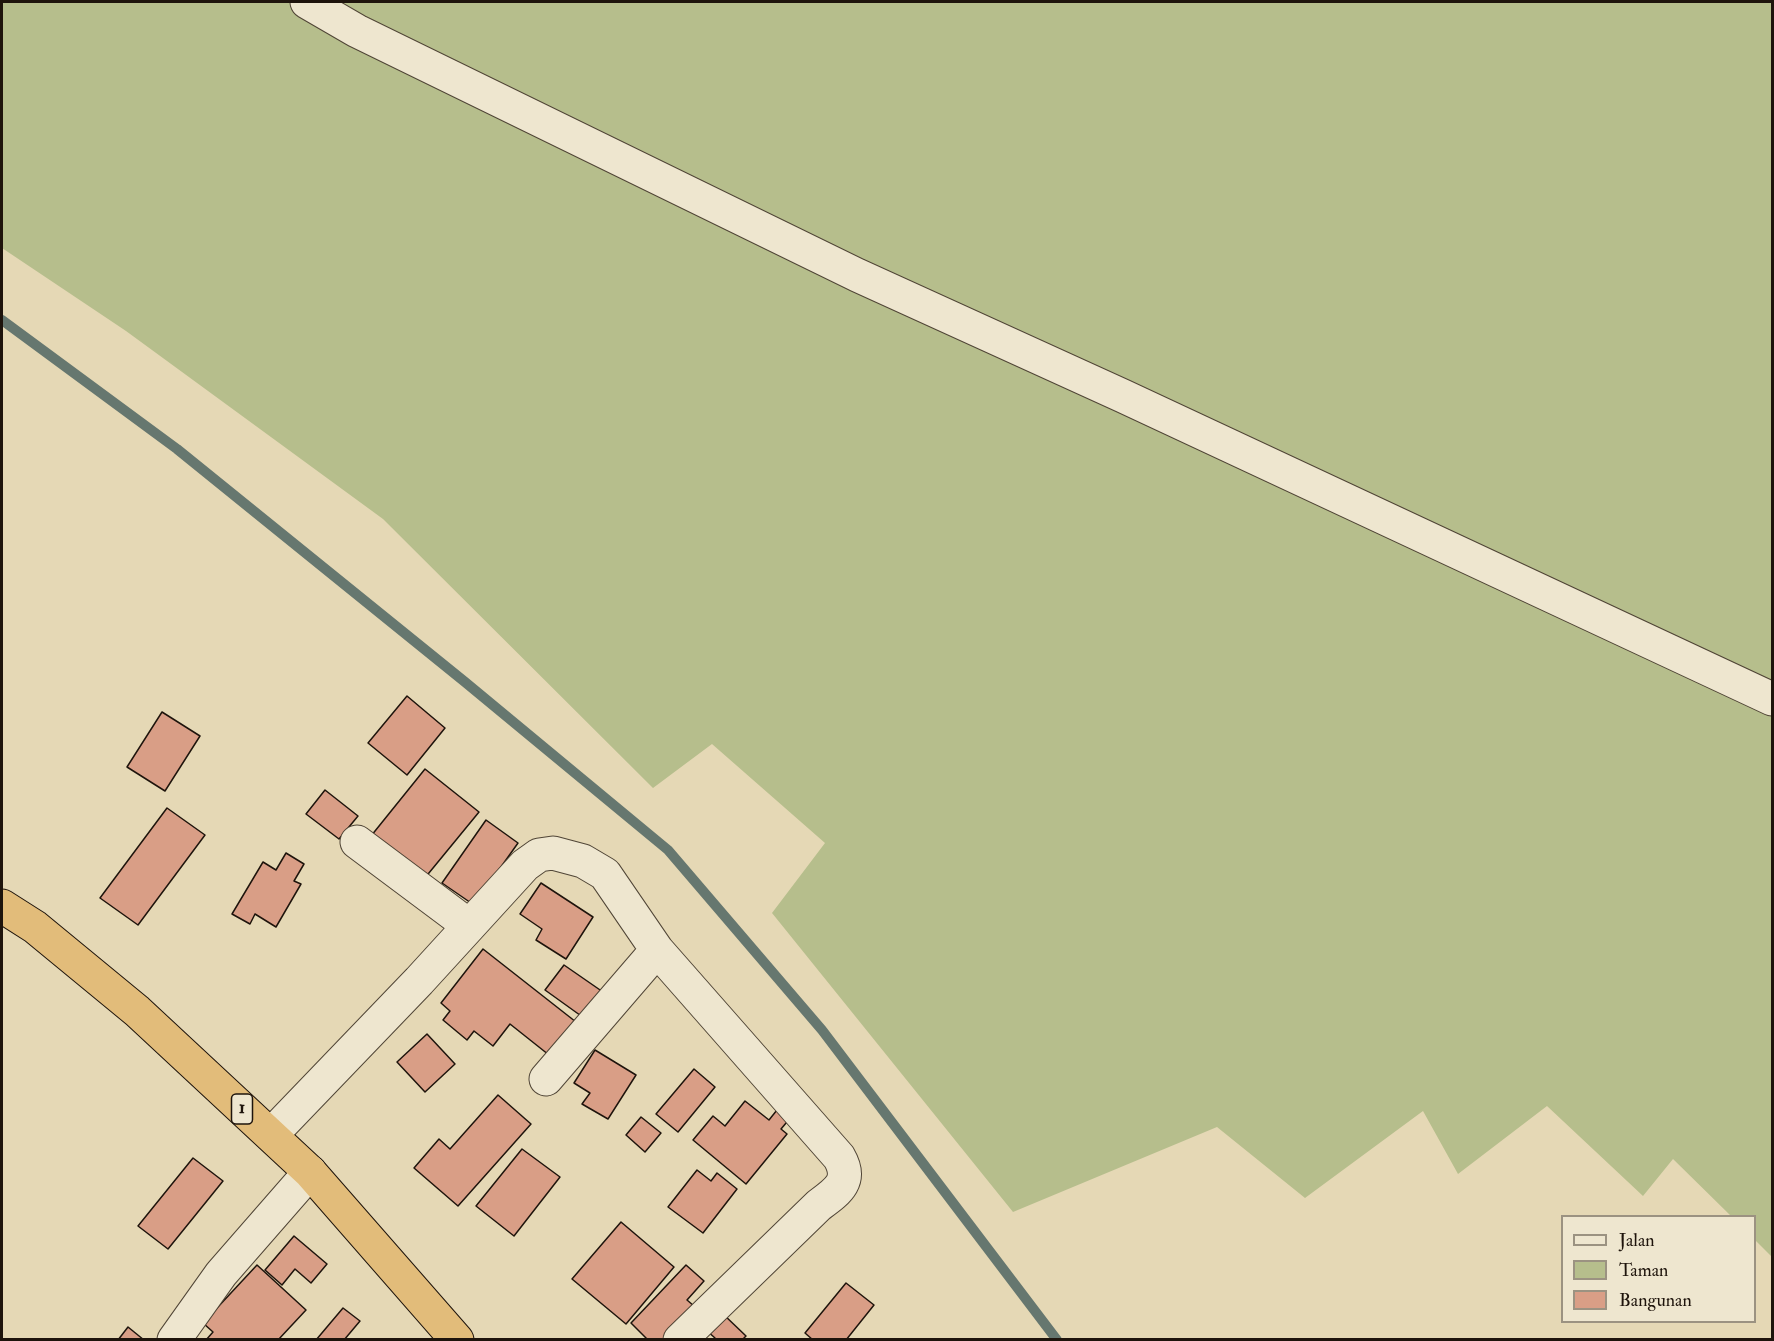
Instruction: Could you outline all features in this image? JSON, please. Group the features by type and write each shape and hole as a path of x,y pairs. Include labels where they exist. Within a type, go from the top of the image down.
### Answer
{"highway":[{"name":"1","path":"2,906 35,927 137,1011 310,1172 457,1340"}],"street":[{"path":"307,2 357,31 857,274 1773,699"},
{"path":"357,842 468,925"},
{"path":"271,1136 419,981 525,865 539,855 553,854 583,861 605,874 657,950 839,1157 845,1168 845,1178 837,1192 819,1205 680,1340"},
{"path":"546,1078 657,950"},
{"path":"174,1340 221,1274 310,1172"}],"green space":[{"path":"2,2 1772,2 1772,1257 1756,1241 1756,1215 1730,1215 1673,1159 1643,1196 1547,1106 1458,1174 1423,1111 1305,1198 1217,1127 1013,1212 772,913 825,843 712,744 653,788 383,519 126,331 2,248"}],"building":[{"path":"407,696 445,728 407,775 368,743"},
{"path":"162,712 200,736 165,791 127,767"},
{"path":"425,769 479,812 424,879 371,836"},
{"path":"325,790 358,816 339,839 306,814"},
{"path":"167,808 205,835 138,925 100,898"},
{"path":"486,820 518,843 474,905 442,883"},
{"path":"286,853 304,864 294,881 301,884 276,927 255,914 250,924 232,914 263,862 276,870"},
{"path":"541,883 593,917 566,959 536,940 542,929 520,914"},
{"path":"483,949 576,1022 549,1055 510,1024 493,1046 474,1031 467,1040 443,1020 450,1011 441,1003"},
{"path":"564,965 603,992 584,1018 545,990"},
{"path":"427,1034 455,1064 425,1092 397,1062"},
{"path":"595,1050 636,1075 608,1119 582,1104 590,1093 574,1083"},
{"path":"694,1069 715,1087 678,1132 656,1114"},
{"path":"498,1095 531,1124 458,1206 414,1168 439,1139 450,1149"},
{"path":"785,1100 797,1110 781,1129 787,1134 746,1184 693,1140 713,1116 725,1126 745,1101 769,1120"},
{"path":"641,1117 661,1133 645,1152 626,1135"},
{"path":"522,1149 560,1177 514,1236 476,1206"},
{"path":"193,1158 223,1181 168,1249 138,1226"},
{"path":"697,1170 711,1181 717,1173 737,1189 703,1233 668,1207"},
{"path":"621,1222 674,1267 626,1324 572,1279"},
{"path":"294,1236 327,1264 311,1283 295,1269 282,1285 265,1270"},
{"path":"257,1265 306,1310 278,1340 206,1340 213,1332 203,1323"},
{"path":"686,1265 704,1281 687,1300 701,1312 676,1340 648,1340 631,1323"},
{"path":"846,1283 874,1305 846,1340 813,1340 805,1333"},
{"path":"343,1308 360,1321 344,1340 316,1340"},
{"path":"722,1313 746,1336 742,1340 713,1340 715,1338 706,1330"},
{"path":"128,1327 144,1340 118,1340"}],"waterway":[{"path":"2,320 177,449 668,850 822,1030 1057,1340"}]}
